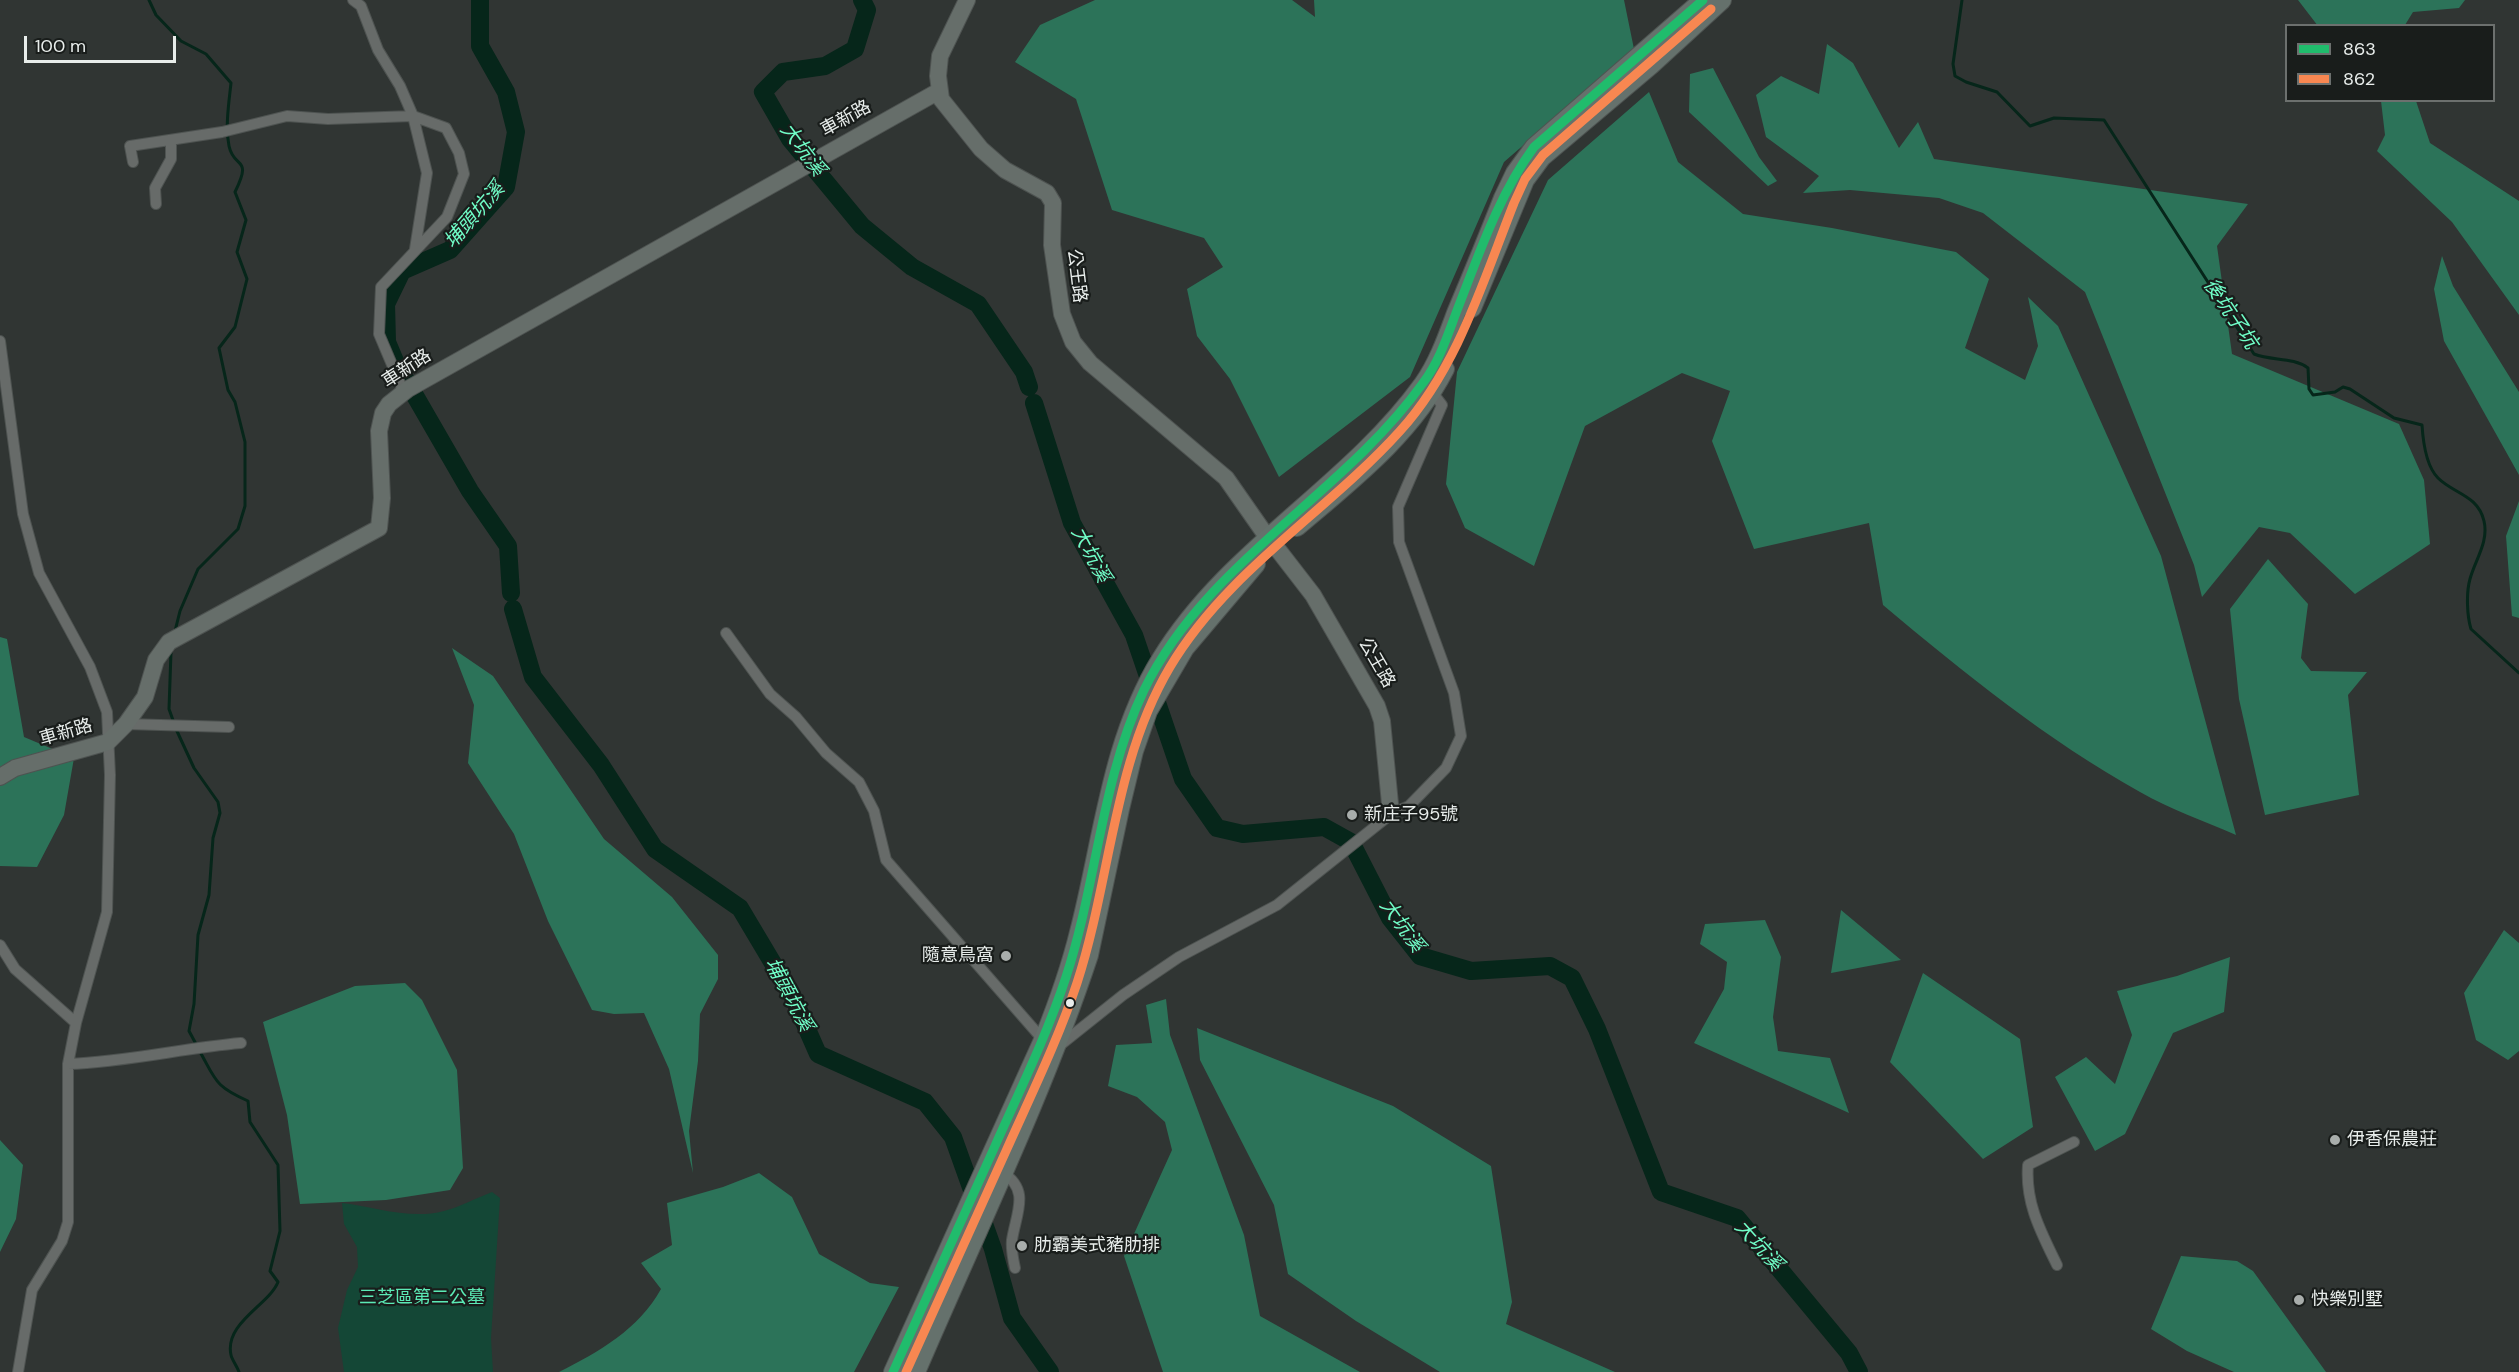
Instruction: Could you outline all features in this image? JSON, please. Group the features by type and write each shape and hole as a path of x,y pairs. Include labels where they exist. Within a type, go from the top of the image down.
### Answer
{"main road":[{"path":"1429,388 1439,356 1503,198 1525,158 1553,128 1703,0"},
{"path":"916,1372 999,1178 1050,1044 1075,949 1114,771 1144,704 1201,603 1257,554 1277,530 1429,388 1449,361 1526,180 1542,157 1651,65 1722,0"},
{"path":"893,1372 991,1154 1050,1044"}],"street":[{"path":"353,0 361,6 378,50 400,86 412,116 427,173 415,249"},
{"path":"939,91 940,56 967,0"},
{"name":"車新路","path":"0,777 15,768 108,742 126,724 145,697 156,660 175,639 379,528 382,498 379,431 383,412 389,404 406,391 445,367 778,182 840,144 939,91"},
{"name":"公王路","path":"939,91 941,99 981,149 1005,170 1047,193 1053,203 1052,245 1062,314 1073,342 1090,363 1226,478 1277,530"},
{"path":"133,162 130,146 222,132 287,116 328,119 412,116 446,128 459,153 464,174 447,218 381,287 379,334 406,391"},
{"path":"156,204 155,188 171,159 171,140"},
{"path":"0,341 23,514 39,573 100,689 107,712 108,742 107,912 76,1023 68,1064 68,1222 62,1241 32,1290 18,1372"},
{"path":"726,633 770,694 796,717 826,753 859,782 874,811 886,860 1050,1044 1179,957 1278,905 1391,814 1409,806 1446,768 1461,736 1454,693 1399,542 1398,507 1442,405 1429,388"},
{"name":"公王路","path":"1279,551 1313,595 1377,706 1382,721 1391,814"},
{"path":"126,724 229,727"},
{"path":"0,945 15,969 76,1023"},
{"path":"68,1064 111,1062 205,1046 241,1043"},
{"path":"2057,1264 2036,1221 2026,1188 2028,1166 2074,1142"},
{"path":"999,1178 1016,1181 1019,1189 1017,1226 1012,1239 1015,1268"}],"green space":[{"path":"1095,0 1292,0 1315,17 1314,0 1624,0 1634,49 1504,162 1410,377 1279,477 1230,379 1197,336 1187,289 1223,267 1204,238 1112,210 1076,99 1015,62 1040,25"},
{"path":"2298,0 2465,0 2459,8 2413,12 2406,24 2316,24"},
{"path":"1827,44 1853,63 1899,148 1918,122 1934,159 2248,204 2217,246 2232,354 2399,424 2424,480 2430,544 2355,594 2290,533 2259,527 2202,597 2194,565 2085,292 1983,213 1939,198 1850,190 1803,193 1819,176 1766,137 1756,95 1781,76 1819,94"},
{"path":"1713,68 1759,157 1777,181 1768,186 1689,112 1690,74"},
{"path":"1649,92 1678,162 1743,214 1832,228 1956,252 1989,279 1965,348 2025,380 2038,346 2028,297 2058,326 2161,556 2236,835 2151,798 2072,750 1975,680 1883,605 1869,523 1754,549 1712,441 1730,391 1682,373 1585,426 1534,566 1465,528 1446,484 1457,372 1548,180"},
{"path":"2381,102 2416,102 2430,143 2519,201 2519,315 2452,222 2377,151 2385,135"},
{"path":"2442,256 2453,286 2519,392 2519,475 2444,341 2434,289"},
{"path":"2519,501 2519,618 2512,616 2506,536"},
{"path":"2268,559 2308,604 2301,658 2311,671 2367,672 2348,695 2359,795 2265,815 2239,699 2230,609"},
{"path":"0,637 7,639 24,737 74,758 64,815 37,867 0,866"},
{"path":"452,648 493,676 604,839 672,897 718,955 718,979 700,1014 698,1061 689,1131 693,1173 669,1069 644,1013 614,1014 592,1010 548,921 514,834 468,763 474,705"},
{"path":"1841,910 1901,960 1831,973"},
{"path":"1765,920 1781,957 1773,1017 1778,1051 1830,1058 1849,1113 1694,1043 1724,989 1727,962 1700,944 1705,924"},
{"path":"2504,930 2519,943 2519,1051 2508,1060 2476,1040 2464,993"},
{"path":"2230,957 2224,1012 2173,1033 2125,1134 2095,1151 2055,1077 2086,1057 2115,1084 2132,1035 2117,991 2177,976"},
{"path":"1923,973 2020,1039 2033,1127 1983,1159 1890,1062"},
{"path":"405,983 422,1000 457,1070 463,1168 450,1190 386,1200 300,1204 287,1115 263,1022 355,986"},
{"path":"1166,999 1170,1035 1244,1235 1260,1316 1360,1372 1163,1372 1124,1256 1172,1150 1165,1122 1137,1097 1108,1086 1116,1045 1152,1043 1146,1005"},
{"path":"1197,1028 1393,1106 1491,1166 1512,1302 1506,1324 1615,1372 1440,1372 1356,1321 1288,1274 1274,1205 1200,1060"},
{"path":"0,1140 23,1165 16,1219 0,1252"},
{"path":"759,1173 792,1197 819,1254 870,1283 899,1287 854,1372 559,1372 589,1356 630,1328 661,1289 641,1263 672,1245 667,1203 723,1187"},
{"name":"三芝區第二公墓","path":"492,1192 500,1198 491,1338 493,1372 344,1372 338,1328 347,1290 358,1267 357,1247 344,1224 342,1203 418,1214 444,1211"},
{"path":"2181,1256 2237,1261 2253,1271 2326,1372 2234,1372 2187,1351 2151,1329"}],"waterway":[{"path":"149,0 156,15 181,41 206,54 231,83 227,130 231,153 242,168 235,192 246,220 237,252 247,279 235,327 219,348 228,390 235,402 245,442 245,506 238,529 198,569 180,611 175,631"},
{"name":"埔頭坑溪","path":"480,0 480,46 506,92 516,132 506,187 450,250 402,271 386,304 387,342 395,361 470,491 508,546 511,593"},
{"name":"大坑溪","path":"862,0 867,10 855,49 825,66 783,72 763,92 790,139 862,226 912,267 978,304 1024,372 1029,387"},
{"name":"後坑子坑","path":"1962,0 1953,64 1955,76 1997,92 2030,126 2054,118 2104,120 2254,354 2296,362 2308,368 2309,389 2313,395 2335,392 2343,387 2350,389 2394,418 2422,425 2426,453 2434,473 2444,483 2471,500 2481,512 2484,521 2485,536 2468,591 2471,629 2519,673"},
{"name":"大坑溪","path":"1034,403 1072,523 1134,635 1183,779 1217,828 1243,834 1324,827 1351,842 1390,918 1420,956 1471,971 1550,966 1572,978 1597,1029 1661,1192 1737,1218 1849,1353 1859,1372"},
{"name":"埔頭坑溪","path":"513,609 533,677 601,765 655,849 740,908 793,997 818,1054 925,1102 953,1137 993,1249 1012,1318 1050,1372"},
{"path":"171,652 169,709 174,723"},
{"path":"176,729 194,768 218,802 220,813 213,838 209,895 198,935 194,1004 189,1031 196,1044"},
{"path":"199,1050 217,1081 228,1091 248,1101 250,1122 278,1165 280,1231 270,1271 278,1282 266,1299 234,1333 231,1355 239,1372"}],"transit line":[{"name":"863","path":"893,1372 1050,1020 1076,941 1118,760 1144,690 1170,645 1202,604 1238,566 1354,461 1423,383 1442,349 1499,206 1534,147 1703,0"},
{"name":"862","path":"906,1372 1044,1067 1070,1004 1098,903 1124,782 1151,704 1170,667 1193,633 1220,601 1249,571 1371,460 1400,431 1420,406 1438,379 1467,322 1525,179 1543,155 1711,9"}],"place":[{"name":"新庄子95號","path":"1352,815"},
{"name":"隨意鳥窩","path":"1006,956"},
{"name":"伊香保農莊","path":"2335,1140"},
{"name":"肋霸美式豬肋排","path":"1022,1246"},
{"name":"快樂別墅","path":"2299,1300"}]}
